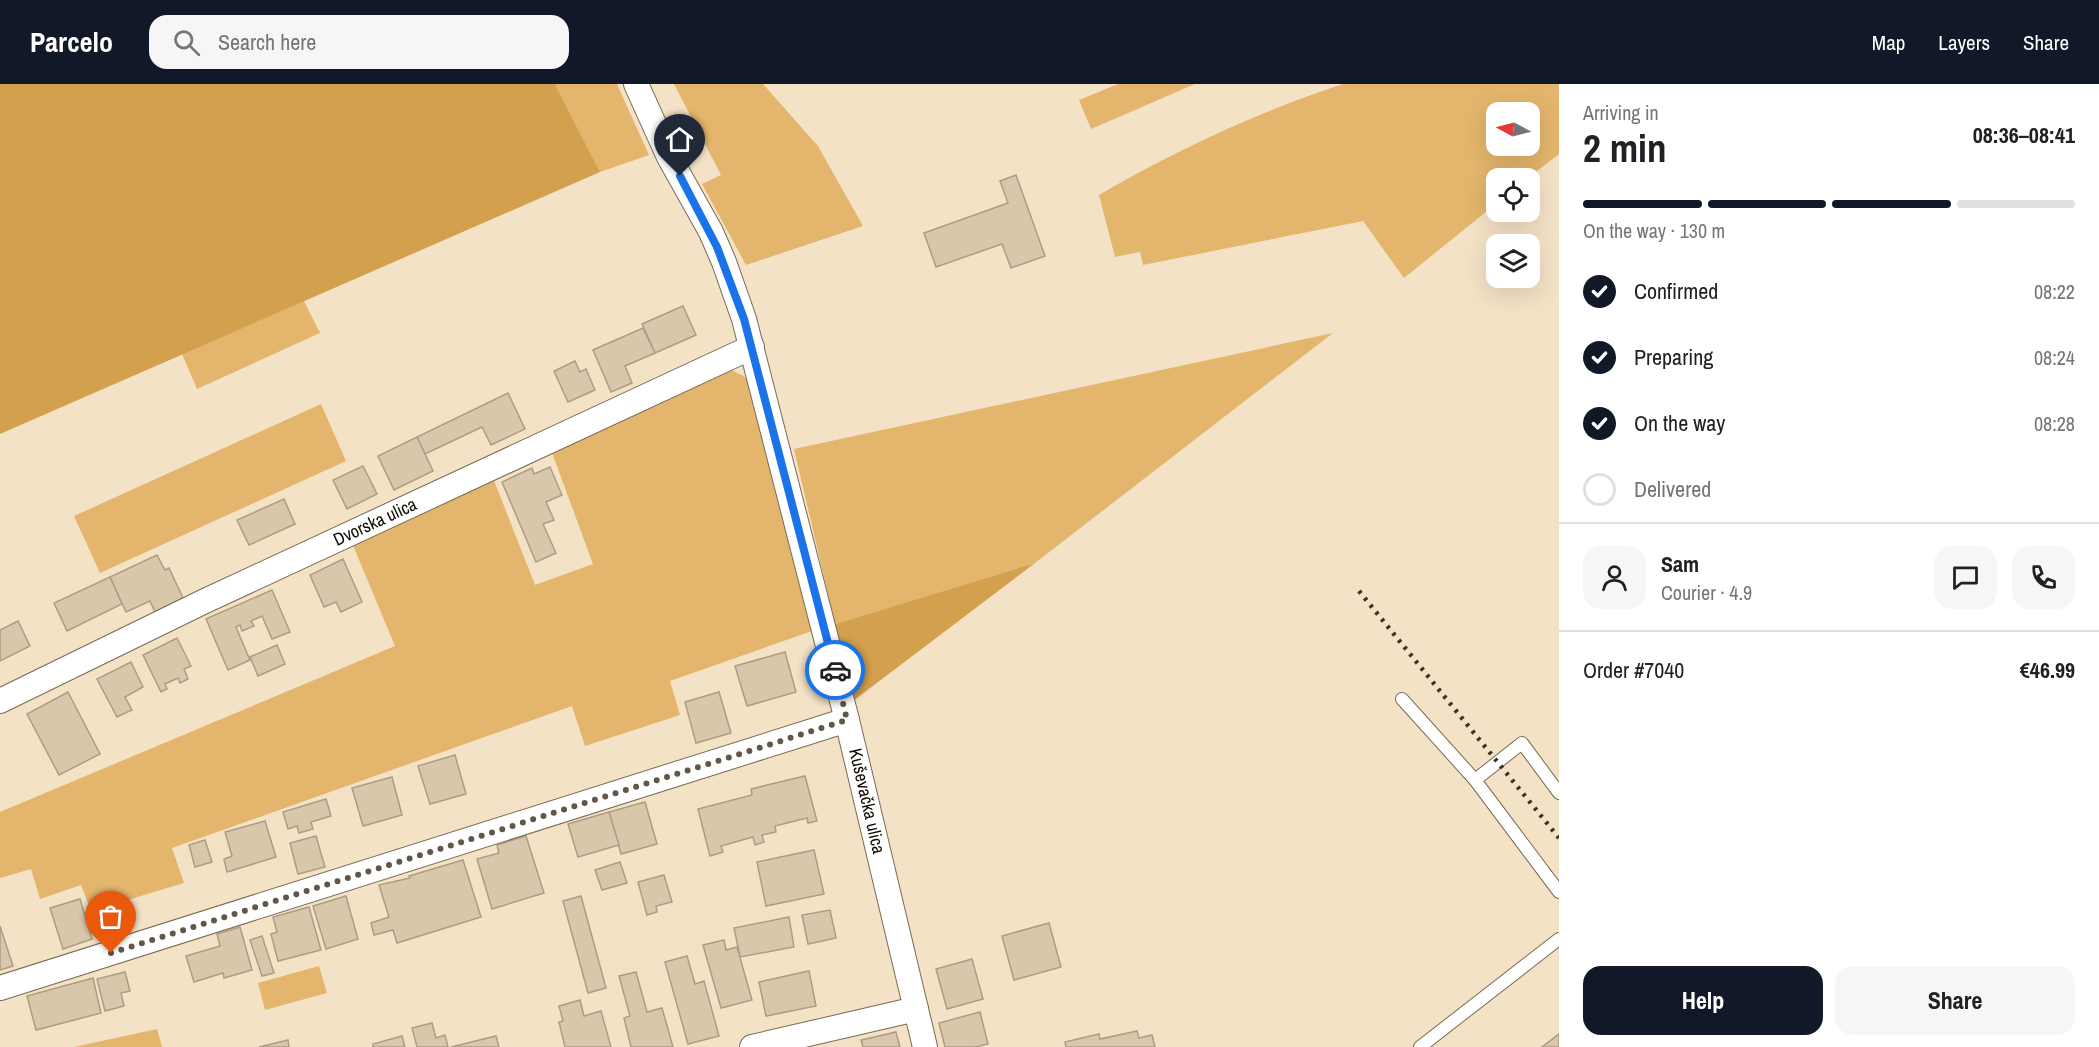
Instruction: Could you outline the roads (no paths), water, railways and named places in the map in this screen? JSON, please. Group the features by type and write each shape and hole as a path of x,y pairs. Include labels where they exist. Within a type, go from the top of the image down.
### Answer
{"street":[{"name":"Kuševačka ulica","path":"636,84 669,157 711,232 736,292 847,720 925,1047"},
{"name":"Dvorska ulica","path":"0,701 216,596 752,347"},
{"path":"0,988 847,720"},
{"path":"753,1047 916,1009"}],"lane":[{"path":"1401,699 1475,780 1559,892"},
{"path":"1475,780 1522,743 1559,793"},
{"path":"1420,1047 1559,939"}],"railway":[{"path":"1359,591 1559,838"}]}
